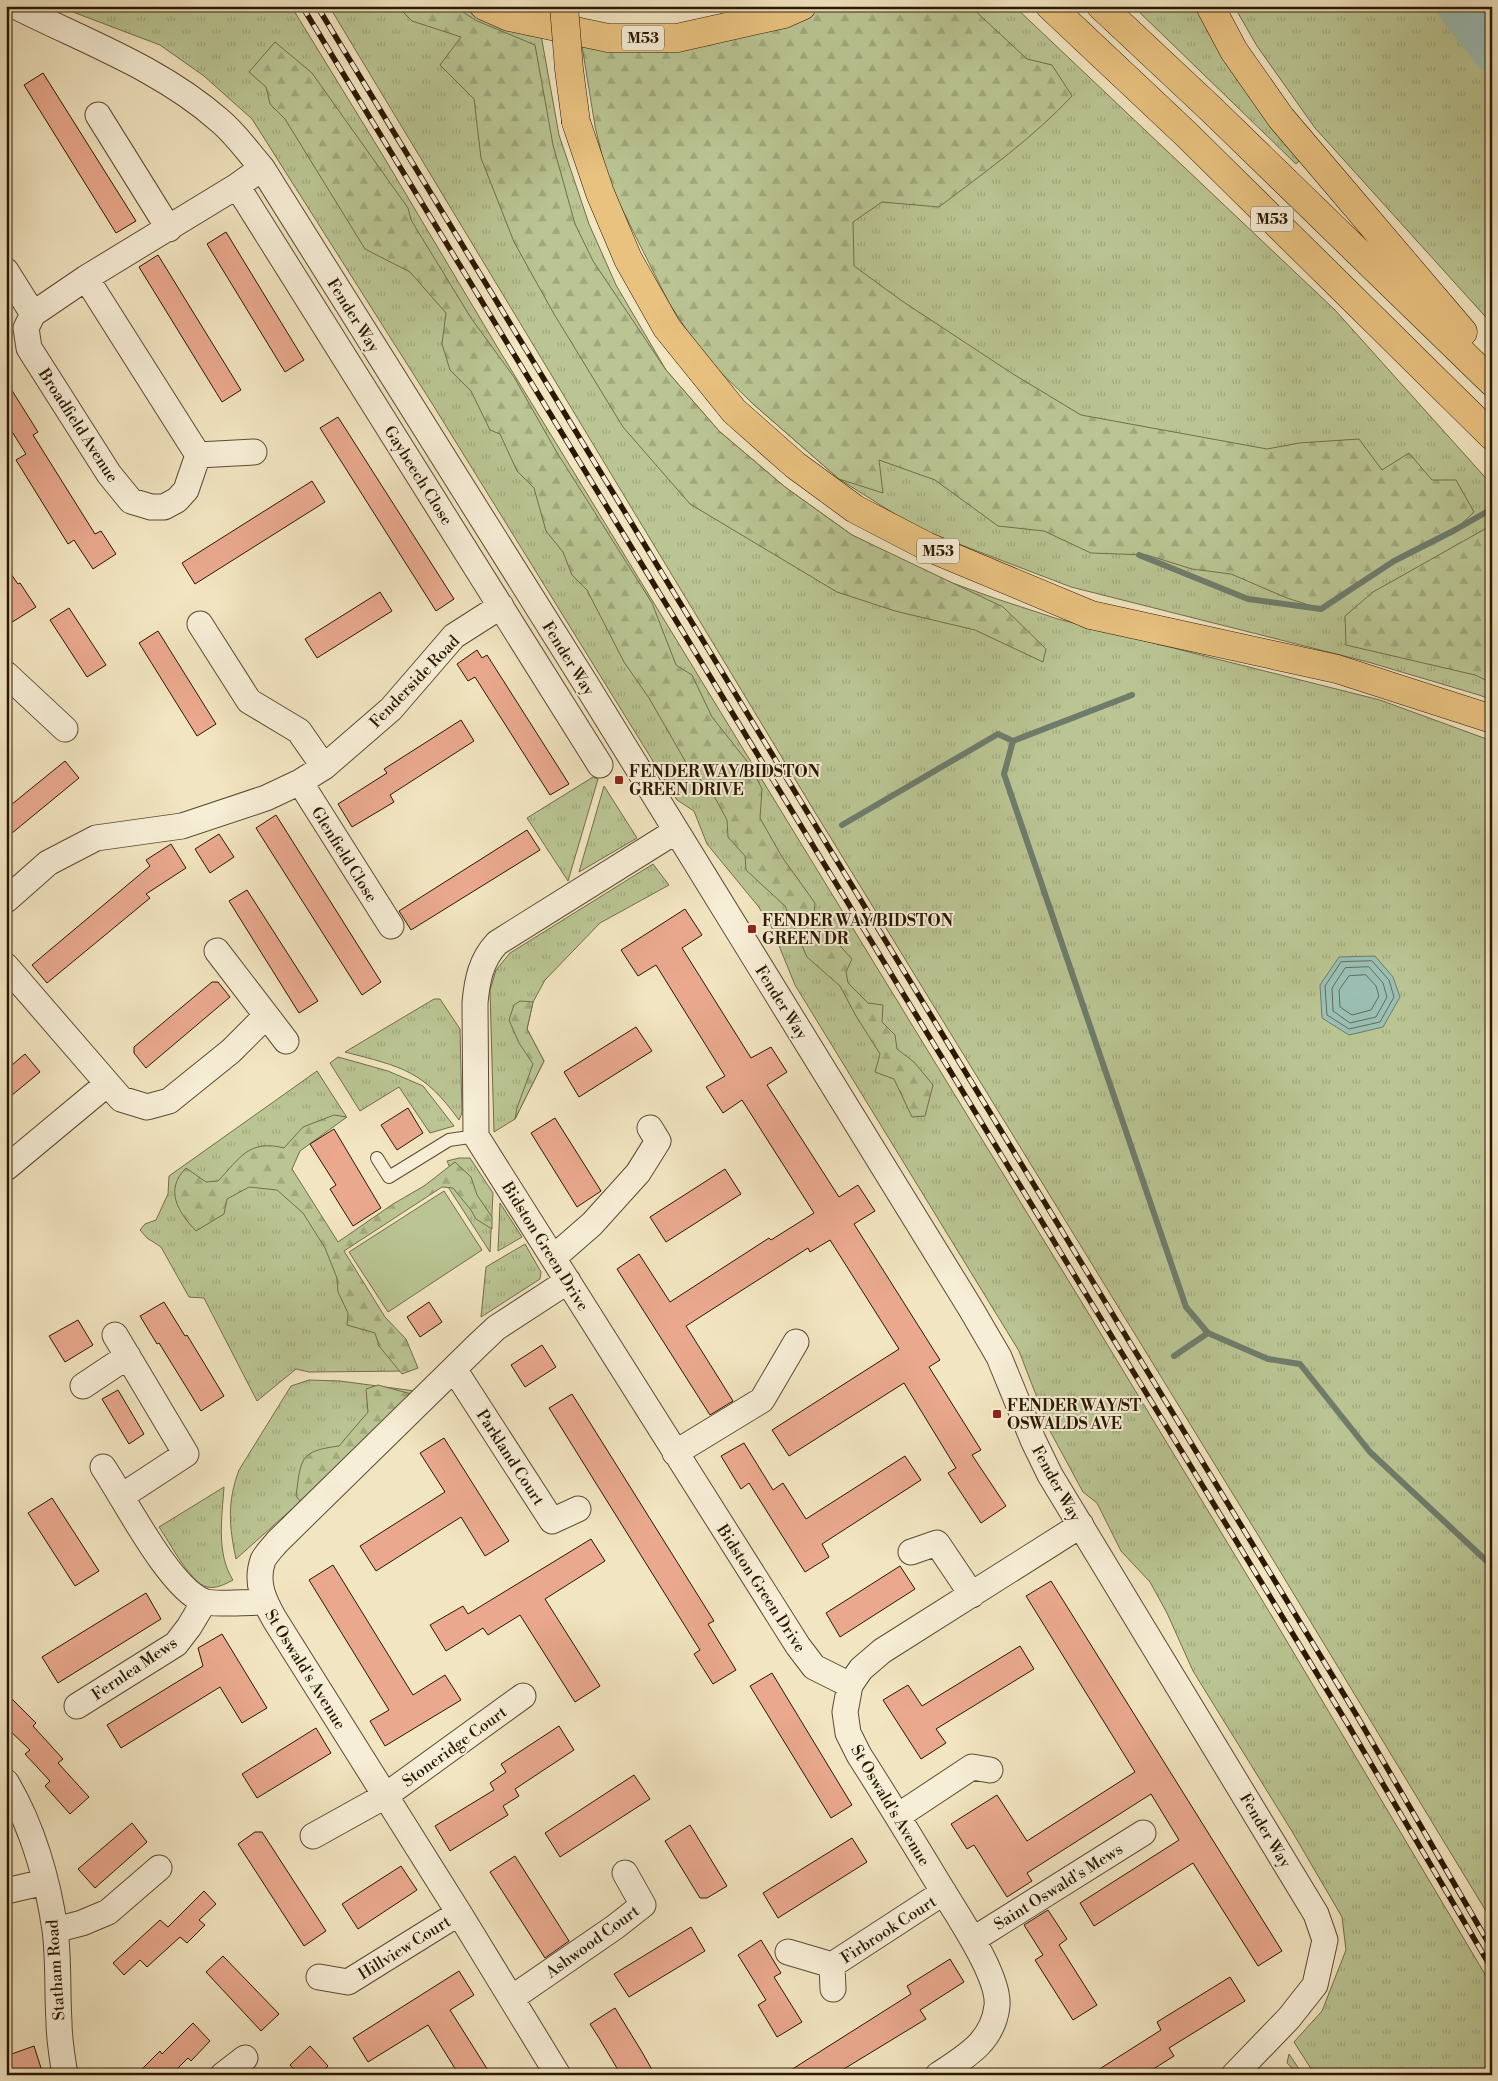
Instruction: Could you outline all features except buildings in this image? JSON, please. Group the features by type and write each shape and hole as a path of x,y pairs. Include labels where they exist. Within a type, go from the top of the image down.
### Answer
{"highway":[{"name":"M53","path":"484,6 508,17 608,38 677,38 784,14 802,6"},
{"name":"M53","path":"564,6 568,69 576,122 600,193 628,260 668,328 734,412 795,466 855,509 928,547 1091,615 1337,669 1492,719"},
{"name":"M53","path":"1050,6 1186,134 1492,436"},
{"name":"M53","path":"1101,6 1212,110 1492,382"},
{"path":"1210,6 1234,51 1281,118 1492,367"}],"street":[{"name":"Fender Way","path":"15,6 114,53 176,86 218,119 237,137 262,168 584,681 976,1317 999,1357 1033,1440 1050,1475 1302,1888 1316,1914 1325,1940 1315,1985 1290,2018 1234,2075"},
{"path":"98,115 169,229"},
{"path":"6,271 33,314 86,278 169,229 262,168"},
{"name":"Gaybeech Close","path":"237,186 600,765"},
{"path":"86,278 198,455 254,452"},
{"name":"Broadfield Avenue","path":"33,314 26,328 29,348 109,474 131,501 151,507 164,507 176,500 186,490 198,455"},
{"name":"Fenderside Road","path":"6,900 48,863 96,838 182,826 266,798 300,782 324,767 391,709 454,636 501,606"},
{"path":"200,624 249,701 299,731 324,767"},
{"path":"6,674 66,728"},
{"path":"558,696 584,681"},
{"name":"Glenfield Close","path":"300,782 391,926"},
{"path":"476,1136 475,1003 476,986 486,954 497,943 676,831"},
{"path":"217,951 286,1042"},
{"path":"6,966 121,1099 147,1107 169,1100 231,1051 266,1016"},
{"path":"6,1168 107,1084"},
{"path":"553,1258 592,1224 638,1174 658,1141 650,1128"},
{"name":"Bidston Green Drive","path":"476,1136 798,1646 814,1667 850,1685"},
{"name":"St Oswald's Avenue","path":"558,2075 512,1998 264,1602 260,1582 263,1559 278,1542 454,1369 496,1328 568,1281"},
{"path":"115,1335 186,1454 122,1496"},
{"path":"675,1453 762,1400 796,1342"},
{"path":"83,1386 128,1356"},
{"name":"Parkland Court","path":"454,1369 552,1521 578,1509"},
{"path":"103,1468 164,1565 182,1586 204,1602 264,1602"},
{"name":"St Oswald's Avenue","path":"938,2075 978,2048 991,2028 997,2005 992,1982 974,1939 859,1755 848,1734 845,1712 850,1685 861,1669 882,1651 1081,1526"},
{"path":"911,1552 937,1543 972,1595"},
{"name":"Fernlea Mews","path":"76,1706 176,1644 204,1602"},
{"name":"Stoneridge Court","path":"313,1836 385,1796 523,1696"},
{"path":"898,1816 972,1767 990,1770"},
{"name":"Statham Road","path":"6,1782 17,1800 37,1853 55,1930 59,2023 64,2075"},
{"name":"Saint Oswald's Mews","path":"974,1939 1143,1833"},
{"path":"55,1930 82,1923 108,1912 159,1868"},
{"name":"Ashwood Court","path":"512,1998 615,1928 643,1905 625,1873"},
{"path":"6,1891 45,1882"},
{"name":"Firbrook Court","path":"788,1952 832,1977 944,1892"},
{"name":"Hillview Court","path":"319,1978 348,1982 459,1913"},
{"path":"223,2075 245,2058"}],"lane":[{"path":"377,1158 389,1177 449,1140 476,1136"}],"green space":[{"path":"57,6 291,6 496,345 1084,1306 1276,1623 1492,1986 1492,2075 1315,2075 1294,2042 1322,2011 1346,1950 1342,1917 1293,1833 1193,1671 1167,1613 1150,1582 1121,1551 1097,1503 1083,1492 1050,1431 1019,1351 795,985 771,926 758,906 707,844 694,811 677,800 433,405 252,119 204,76 160,45"},
{"path":"329,6 458,6 481,18 541,35 559,135 589,224 616,285 666,370 719,431 785,487 852,535 933,576 1058,619 1380,700 1492,741 1492,1921 813,809"},
{"path":"397,6 454,6 475,20 535,45 553,145 575,224 593,261 666,370 719,431 785,487 852,535 1003,607 1046,649 1043,662 975,630 895,611 837,592 690,504 623,427 554,314 514,242 481,158 474,99 440,65 461,37 412,21"},
{"path":"827,6 1014,6 1335,310 1492,485 1492,700 1368,662 1071,587 917,528 839,479 752,403 669,303 595,126 740,36"},
{"path":"827,6 970,6 1027,59 1052,65 1072,96 1025,140 939,207 882,202 853,222 854,266 902,301 1013,374 1081,415 1267,449 1299,443 1359,439 1382,470 1409,453 1432,480 1456,480 1474,512 1455,530 1394,561 1321,609 1287,598 1231,574 1192,569 1147,555 1091,553 1044,531 998,526 935,480 879,460 883,493 839,479 752,403 703,355 669,303 608,181 595,126 582,46 740,36"},
{"path":"1133,6 1196,6 1218,46 1300,160 1296,164"},
{"path":"1234,6 1452,6 1492,55 1492,324 1315,128 1257,46"},
{"path":"1459,6 1492,6 1492,47"},
{"path":"275,42 312,73 408,208 411,220 471,318 514,377 556,451 652,603 676,665 692,675 712,717 750,765 762,789 760,818 782,857 815,903 814,917 852,959 846,972 848,983 868,1003 883,1005 882,1022 895,1035 897,1049 914,1062 933,1085 925,1116 912,1117 894,1079 875,1072 880,1054 840,986 807,957 785,906 746,870 745,856 728,837 727,820 713,794 688,766 649,698 624,662 587,590 572,575 563,552 546,531 534,488 517,471 500,434 490,430 471,391 450,370 442,344 446,313 410,272 365,249 285,119 270,104 266,87 249,72"},
{"path":"1492,525 1492,683 1475,675 1346,645 1345,616 1373,592"},
{"path":"593,777 598,779 568,881 527,818"},
{"path":"604,786 637,838 579,872"},
{"path":"653,864 669,885 600,923 545,980 533,1002 527,1029 544,1061 515,1119 494,1132 490,990 496,970 510,953"},
{"path":"434,999 440,999 460,1029 462,1113 459,1120 434,1090 422,1080 397,1067 345,1052"},
{"path":"520,1001 533,1002 527,1029 544,1061 515,1119 517,1108 533,1064 519,1043 509,1020 514,1005"},
{"path":"338,1057 388,1071 423,1086 454,1126 430,1133 399,1087 360,1111 330,1063"},
{"path":"317,1071 346,1116 298,1150 289,1169 341,1253 409,1371 309,1372 296,1369 257,1401 204,1298 189,1297 161,1247 147,1238 140,1230 145,1224 156,1220 168,1194 169,1176"},
{"path":"334,1115 347,1117 300,1151 292,1169 338,1242 393,1204 424,1186 455,1162 471,1177 477,1195 492,1217 492,1229 476,1219 453,1188 442,1187 344,1251 385,1317 406,1339 418,1368 402,1374 379,1346 375,1333 347,1325 348,1313 338,1292 337,1278 325,1248 303,1213 277,1190 249,1187 227,1199 224,1214 196,1231 179,1209 176,1201 176,1184 179,1176 186,1168 206,1182 218,1181 246,1152 262,1146 284,1148 303,1127"},
{"path":"470,1158 493,1193 490,1252 441,1176 451,1170 447,1161"},
{"path":"444,1191 482,1250 388,1312 349,1252"},
{"path":"500,1203 522,1237 498,1251"},
{"path":"525,1244 541,1272 540,1279 481,1317 486,1267"},
{"path":"309,1380 340,1381 415,1391 292,1509 236,1559 230,1514 232,1493 239,1470 291,1386"},
{"path":"378,1385 415,1395 300,1501 296,1496 299,1473 304,1459 316,1451 339,1446 368,1412 366,1389"},
{"path":"224,1487 221,1523 222,1547 224,1559 233,1580 218,1587 207,1587 200,1584 187,1570 159,1527"},
{"path":"1289,2054 1303,2075 1298,2075 1287,2063"}],"water":[{"path":"1375,956 1393,977 1400,997 1383,1027 1349,1035 1322,1018 1320,985 1339,957"}],"waterway":[{"path":"1455,6 1492,53"},
{"path":"1139,555 1248,599 1321,609 1394,561 1490,510"},
{"path":"1013,741 1132,695"},
{"path":"842,825 998,734 1013,741 1004,774 1186,1307 1208,1333 1268,1359 1300,1364 1370,1452 1492,1566"},
{"path":"1174,1356 1208,1333"}],"railway":[{"path":"302,6 1347,1723 1492,1969"},
{"path":"317,6 1357,1716 1492,1949"}],"place":[{"name":"FENDER WAY/BIDSTON GREEN DRIVE","path":"619,780"},
{"name":"FENDER WAY/BIDSTON GREEN DR","path":"752,929"},
{"name":"FENDER WAY/ST OSWALDS AVE","path":"997,1414"}]}
